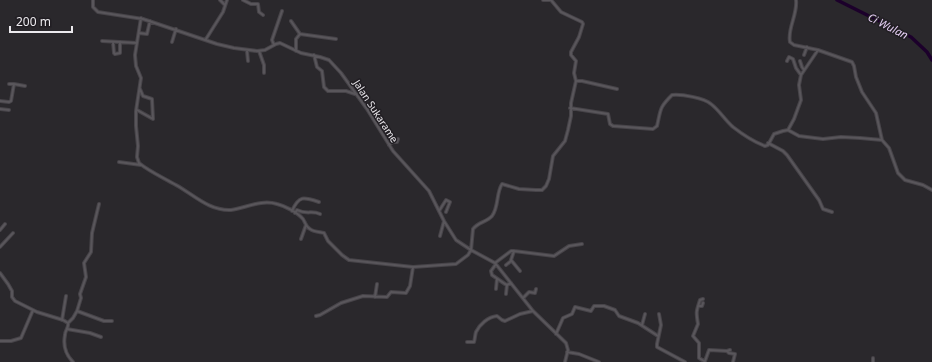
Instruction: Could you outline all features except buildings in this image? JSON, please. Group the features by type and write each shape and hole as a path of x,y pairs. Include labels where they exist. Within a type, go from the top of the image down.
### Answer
{"street":[{"path":"93,0 93,7 98,12 141,18 217,44 259,51 274,45 272,39 275,34 282,10"},
{"path":"220,0 225,5"},
{"path":"206,39 223,12 227,0"},
{"path":"242,0 251,4 258,4 259,12 263,15"},
{"path":"120,162 142,166 180,187 200,201 223,210 242,208 258,204 276,204 300,216 310,230 324,234 328,241 342,256 349,260 413,267 456,264 468,255 471,250 473,229 493,214 502,184 519,188 542,190 549,180 553,156 566,137 571,116 570,108 576,80 574,73 576,61 571,55 571,52 579,37 583,24 582,22 561,12 551,0 543,0"},
{"path":"796,0 790,41 793,44 844,58 853,63 855,75 862,92 876,113 882,140 889,148 898,172 903,179 923,185 932,190"},
{"path":"141,18 135,61 140,75 140,88 136,110 138,146 137,160 142,166"},
{"path":"139,33 147,34 150,21"},
{"path":"291,21 300,34 336,38"},
{"path":"172,42 176,29"},
{"path":"296,51 296,38 300,34"},
{"path":"102,41 137,43"},
{"path":"113,42 115,54 120,53 120,42"},
{"name":"Jalan Sukarame","path":"274,45 283,44 296,51 326,58 330,61 358,96 389,145 402,162 429,191 444,221 456,240 496,263 533,311 566,344 568,348 567,352"},
{"path":"804,55 807,47"},
{"path":"247,50 248,61"},
{"path":"768,145 774,134 788,130 794,120 802,100 799,85 801,75 818,50"},
{"path":"259,51 264,65 264,73"},
{"path":"314,56 318,67 322,71 324,87 328,91 346,91 355,93 358,96"},
{"path":"787,61 789,57 793,59 796,68 801,75"},
{"path":"800,61 804,70"},
{"path":"576,80 617,89"},
{"path":"9,84 25,86"},
{"path":"0,101 11,101 14,84"},
{"path":"136,110 152,119 152,98 144,96 140,88"},
{"path":"570,108 608,114 610,124 613,126 653,129 656,126 660,108 672,95 706,100 733,127 758,143 768,145 784,152 824,209 832,212"},
{"path":"0,109 9,110"},
{"path":"788,130 798,136 826,140 841,137 882,140"},
{"path":"389,145 393,142 397,142 398,139"},
{"path":"292,211 296,202 302,198 319,202"},
{"path":"439,211 446,200 450,202 446,212"},
{"path":"73,362 68,358 66,352 64,335 68,323 77,311 81,298 80,294 86,277 84,262 91,252 92,233 99,204"},
{"path":"295,213 297,210 305,213 315,212 320,214"},
{"path":"440,236 444,221"},
{"path":"0,230 5,224"},
{"path":"301,239 306,224"},
{"path":"0,247 13,233"},
{"path":"507,285 491,273 491,270 496,263 511,251 554,256 569,246 582,244"},
{"path":"506,265 511,261 514,251"},
{"path":"511,261 520,271"},
{"path":"316,316 320,316 341,303 363,296 387,297 391,292 402,294 406,293 410,286 413,267"},
{"path":"0,273 12,291 14,300 37,312 68,323"},
{"path":"496,289 497,278"},
{"path":"507,285 511,283"},
{"path":"375,296 377,284"},
{"path":"506,294 507,285"},
{"path":"523,298 529,292 535,293 536,289"},
{"path":"62,320 66,296"},
{"path":"703,299 700,300 698,306 696,315 698,324 693,336 699,343 699,358 704,362 709,350 729,351 729,353 735,354 733,362"},
{"path":"698,306 702,306 703,304"},
{"path":"556,334 563,318 572,314 574,308 576,307 591,311 594,306 604,306 615,310 619,316 642,325 658,336"},
{"path":"0,341 11,341 21,338 33,310"},
{"path":"77,311 104,321 112,321"},
{"path":"467,342 474,342 476,331 481,324 489,318 497,316 505,321 520,314 533,311"},
{"path":"642,325 645,314"},
{"path":"659,314 661,325 656,344 657,347 685,362"},
{"path":"67,329 89,332 101,337"},
{"path":"565,362 567,352 578,354 599,362"},
{"path":"676,362 678,358"}],"waterway":[{"name":"Ci Wulan","path":"837,0 911,37 927,52 932,60"}]}
